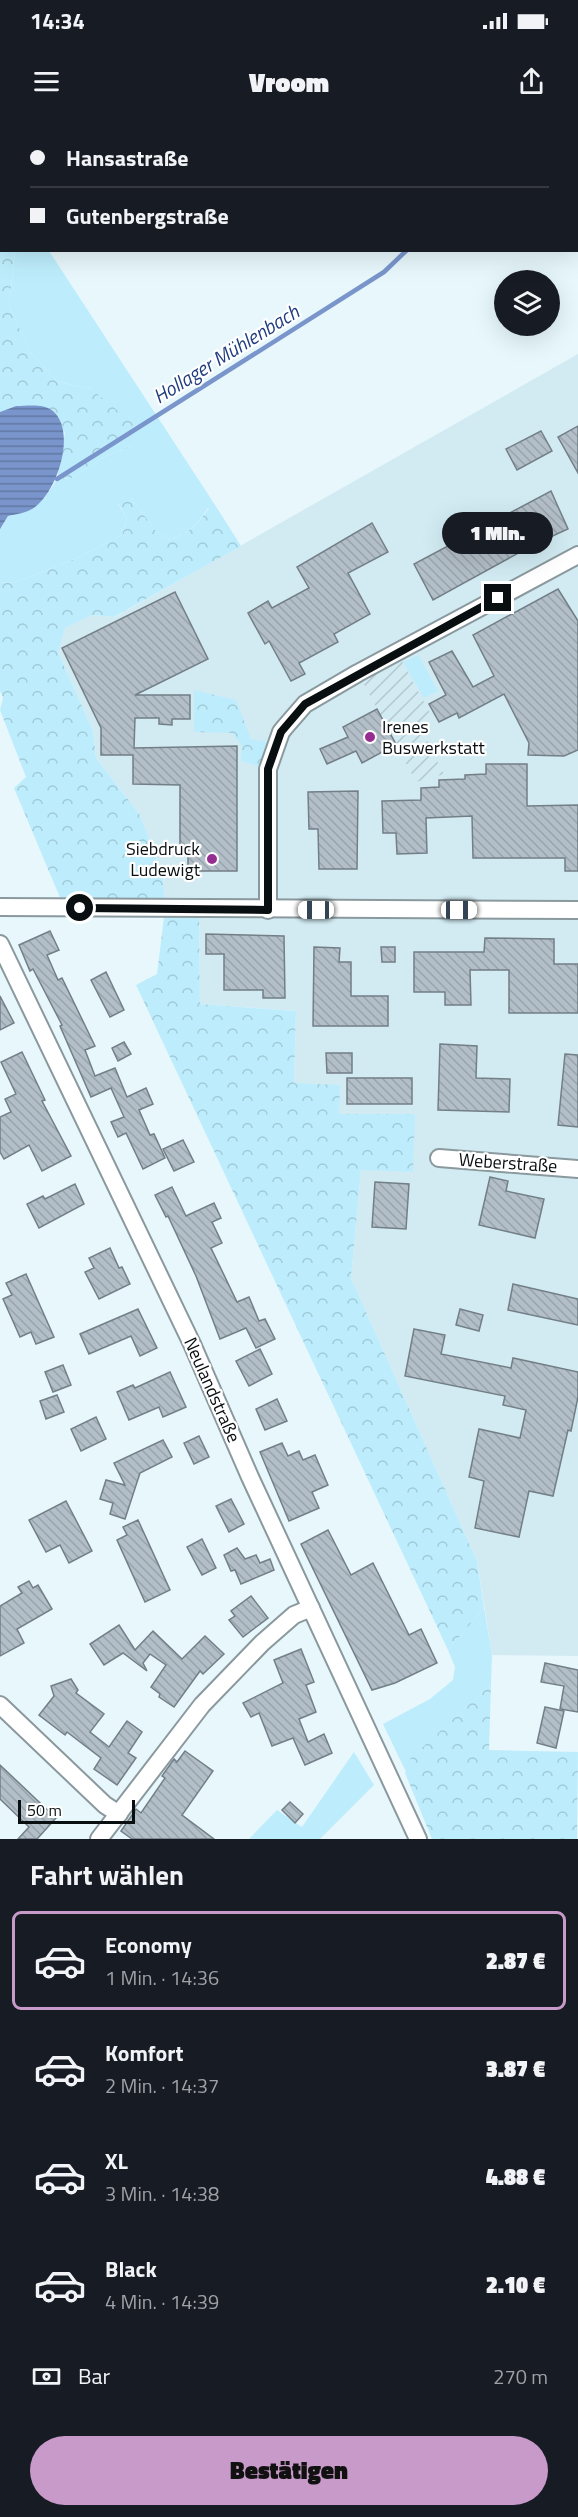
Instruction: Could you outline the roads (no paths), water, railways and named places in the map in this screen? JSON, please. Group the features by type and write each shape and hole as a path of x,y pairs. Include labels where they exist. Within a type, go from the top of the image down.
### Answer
{"street":[{"path":"268,910 268,769 281,732 305,704 358,673 578,555"},
{"path":"0,907 578,910"},
{"name":"Neulandstraße","path":"0,944 192,1344 418,1839"},
{"name":"Weberstraße","path":"438,1158 578,1169"},
{"path":"99,1839 202,1705 262,1643 294,1615 311,1608"},
{"path":"0,1705 105,1805 119,1814"}],"water":[{"path":"16,406 40,406 53,411 60,420 64,446 57,475 43,499 29,511 8,516 0,529 0,412"}],"waterway":[{"name":"Hollager Mühlenbach","path":"57,479 384,272 405,252"}],"place":[{"name":"Irenes Buswerkstatt","path":"370,737"},
{"name":"Siebdruck Ludewigt","path":"212,859"}]}
